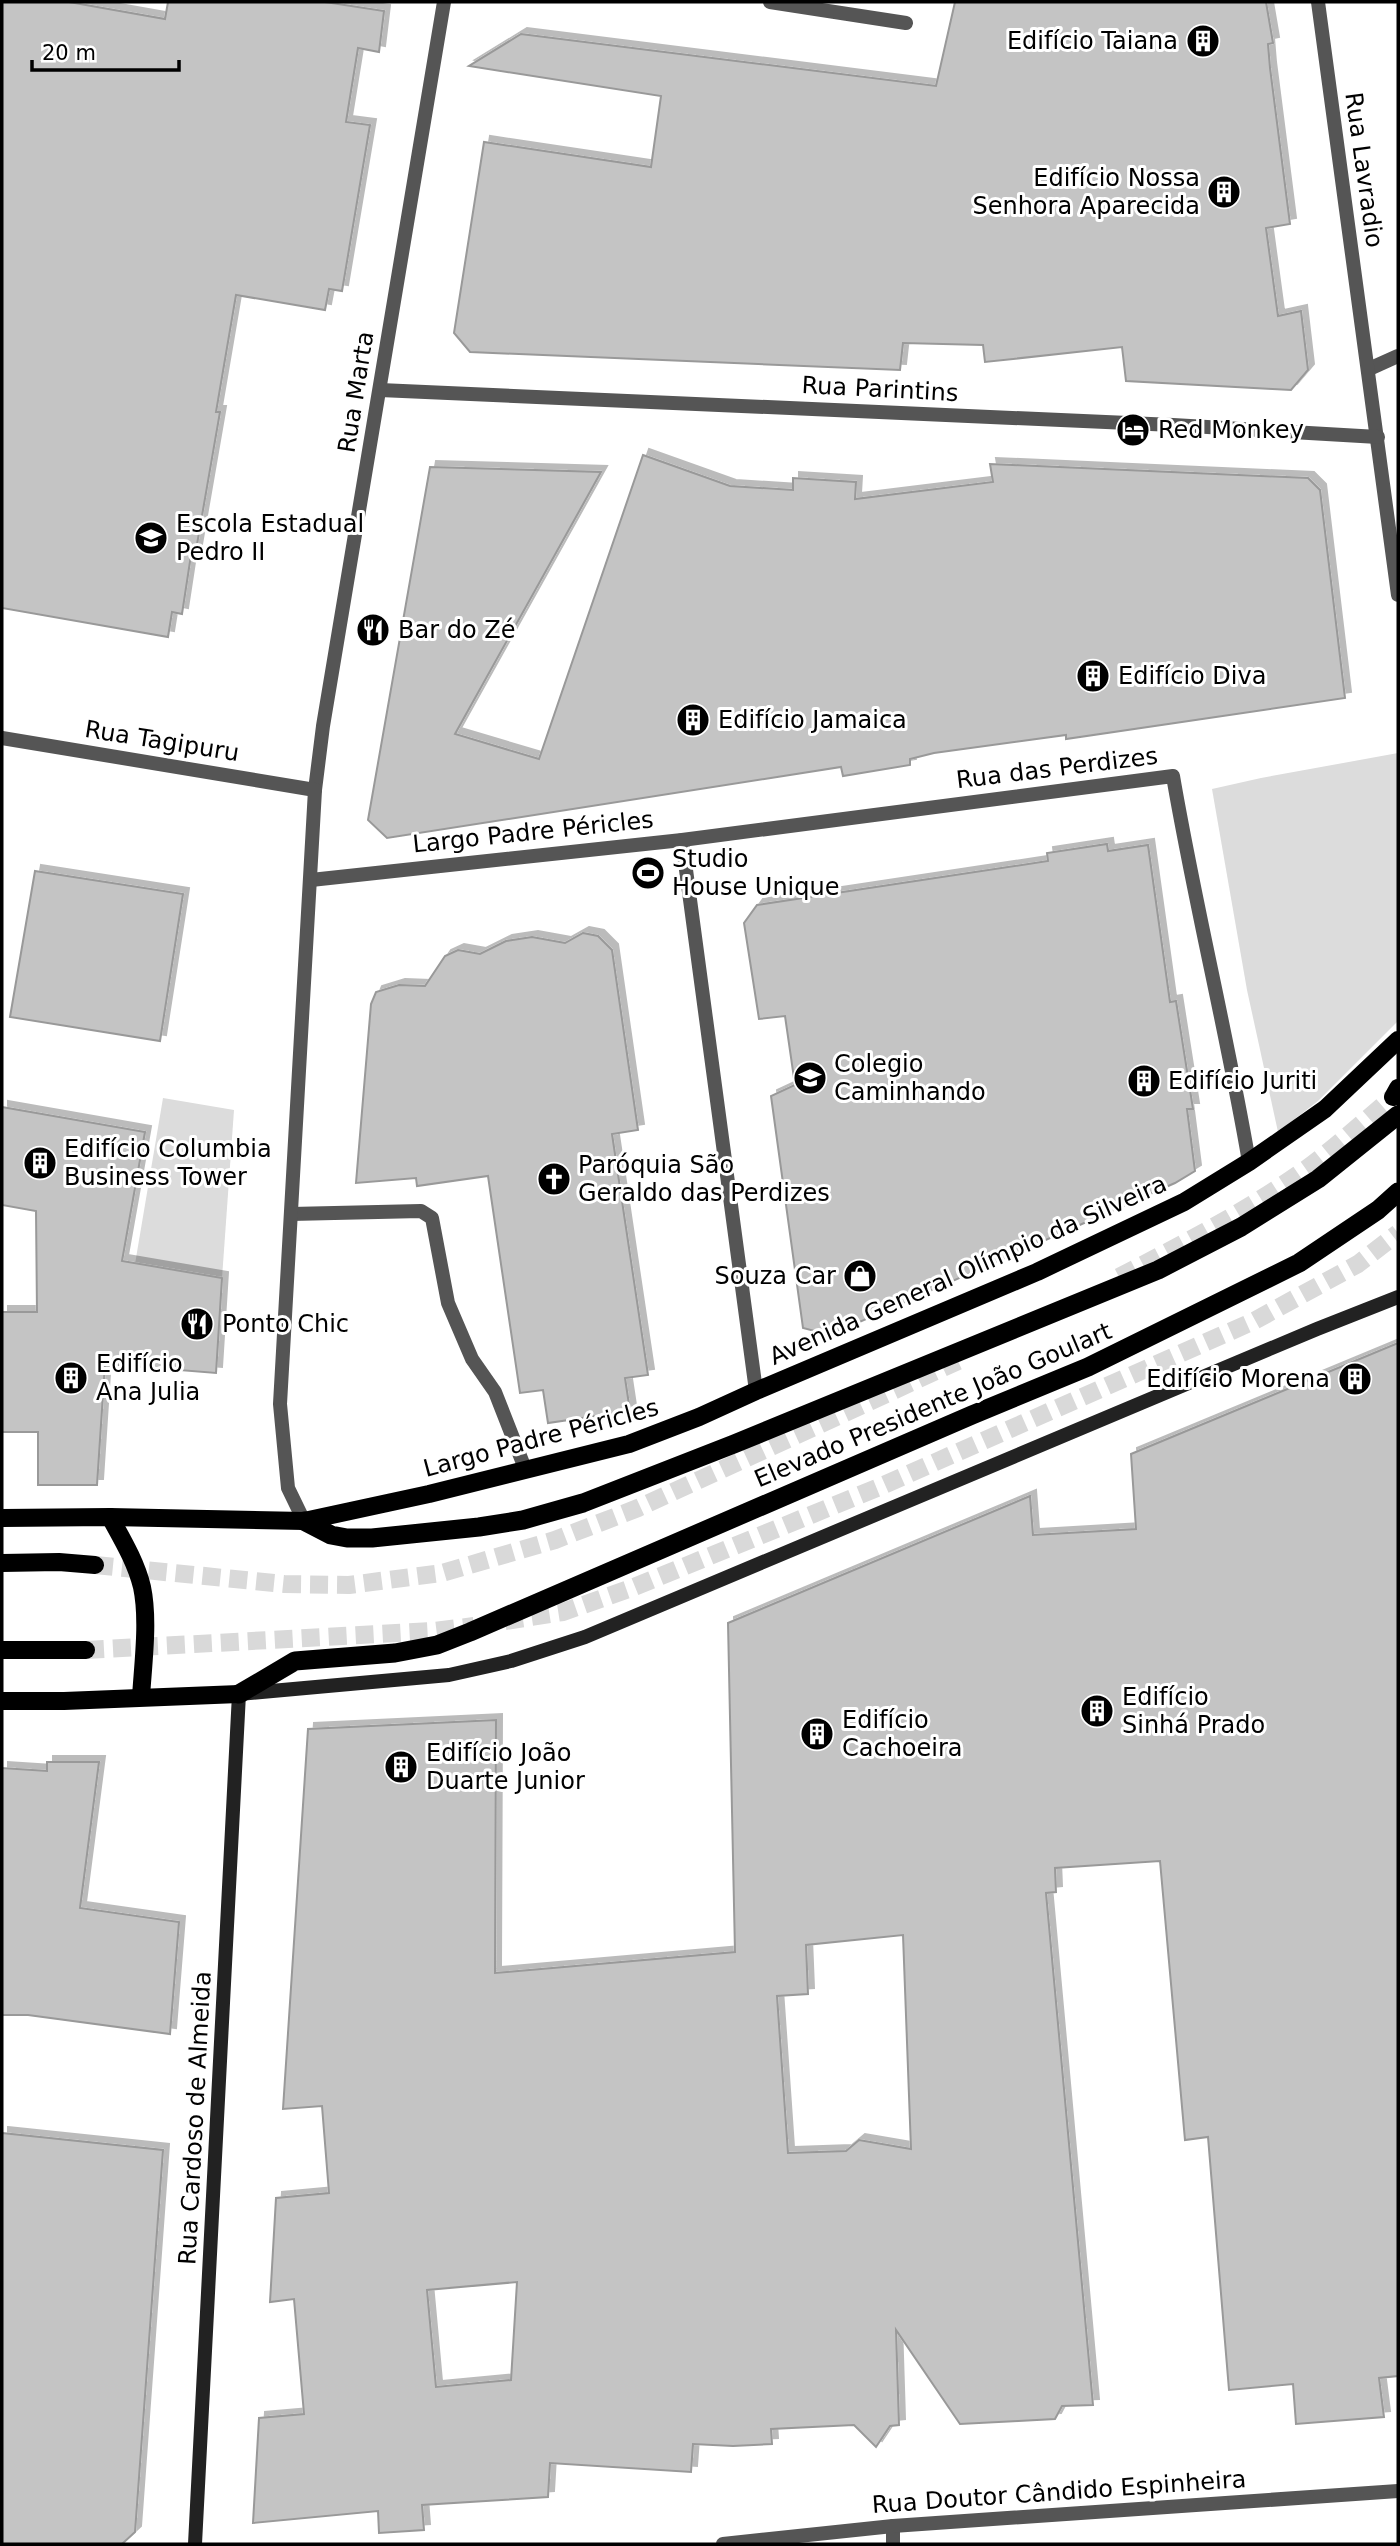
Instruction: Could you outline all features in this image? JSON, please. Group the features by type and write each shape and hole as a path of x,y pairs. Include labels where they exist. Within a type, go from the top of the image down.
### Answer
{"highway":[{"name":"Elevado Presidente João Goulart","path":"304,1521 331,1535 372,1538 443,1532 523,1520 583,1503 652,1477 1158,1269 1241,1227 1318,1179 1396,1100"},
{"name":"Elevado Presidente João Goulart","path":"239,1694 295,1661 395,1653 436,1645 470,1632 1088,1367 1299,1263 1378,1210 1398,1192"}],"main road":[{"name":"Avenida General Olímpio da Silveira","path":"756,1391 1037,1272 1184,1202 1249,1162 1325,1109 1398,1040"},
{"path":"2,1701 239,1694 449,1675 511,1661 585,1637 1398,1297"},
{"name":"Largo Padre Péricles","path":"2,1518 304,1521 526,1471 629,1444 756,1391"},
{"path":"110,1517 142,1588 144,1609 141,1697"},
{"path":"2,1563 59,1562 95,1565"},
{"path":"2,1650 86,1650"},
{"name":"Rua Cardoso de Almeida","path":"195,2544 239,1694"}],"street":[{"name":"Rua Marta","path":"315,790 444,2"},
{"path":"770,2 906,23"},
{"name":"Rua Lavradio","path":"1318,2 1398,595"},
{"path":"1369,369 1398,356"},
{"name":"Rua Parintins","path":"380,390 1173,425 1378,437"},
{"name":"Rua Tagipuru","path":"2,738 315,790"},
{"name":"Rua das Perdizes","path":"682,840 1173,776 1249,1162"},
{"path":"304,1521 288,1488 280,1404 315,790"},
{"name":"Largo Padre Péricles","path":"311,880 682,840 756,1391"},
{"path":"292,1214 421,1211 432,1218 448,1303 472,1359 495,1392 526,1471"},
{"name":"Rua Doutor Cândido Espinheira","path":"723,2544 893,2526 1398,2491"},
{"path":"893,2526 893,2544"}],"shaded area":[{"path":"1398,753 1398,1021 1318,1101 1278,1132 1247,990 1212,789"},
{"path":"163,1098 234,1110 222,1278 135,1264"}],"building":[{"path":"2,2 69,2 165,19 168,2 325,2 384,11 379,52 358,48 346,122 370,125 342,291 329,289 325,310 236,295 216,412 220,412 195,556 191,555 182,614 172,612 168,637 2,608"},
{"path":"955,2 1266,2 1273,43 1268,44 1270,68 1290,224 1266,228 1278,316 1301,311 1308,370 1291,390 1126,381 1122,347 985,362 983,345 903,343 900,370 470,352 454,333 484,142 651,167 661,96 469,66 521,34 936,86"},
{"path":"643,455 730,486 793,490 793,478 856,482 855,499 993,482 990,464 1308,478 1320,490 1345,698 1066,739 1066,735 934,753 910,759 910,765 843,776 841,767 387,838 368,820 430,467 601,472 455,734 539,759"},
{"path":"1107,844 1108,851 1148,845 1170,1002 1176,1001 1193,1109 1187,1109 1195,1171 1175,1183 830,1335 803,1328 771,1096 795,1085 785,1016 759,1019 744,923 757,905 1048,861 1047,853"},
{"path":"35,871 183,894 160,1041 10,1017"},
{"name":"Paróquia São Geraldo das Perdizes","path":"583,933 598,936 612,950 638,1130 612,1134 648,1375 625,1378 630,1411 548,1423 543,1390 520,1393 488,1176 417,1186 416,1178 356,1183 371,1004 376,992 399,985 425,986 445,956 458,950 480,954 506,941 532,937 565,943"},
{"path":"2,1107 145,1132 122,1261 222,1278 216,1373 105,1364 97,1485 38,1485 38,1432 2,1432 2,1312 37,1312 36,1211 2,1205"},
{"path":"1398,1343 1398,2376 1379,2378 1384,2417 1296,2424 1293,2384 1229,2390 1208,2137 1185,2140 1160,1861 1055,1868 1056,1892 1046,1893 1093,2405 1062,2406 1055,2419 960,2424 896,2330 899,2425 890,2426 876,2447 854,2425 771,2429 772,2444 693,2444 691,2472 550,2463 548,2497 422,2505 424,2530 379,2533 378,2511 253,2523 259,2418 304,2414 294,2299 270,2302 276,2198 329,2193 322,2106 283,2109 308,1729 496,1720 495,1973 735,1952 728,1623 1030,1496 1033,1535 1136,1529 1131,1454","holes":["903,1935 911,2149 859,2140 846,2151 788,2153 777,1996 808,1994 806,1945","517,2282 511,2380 436,2387 427,2290"]},
{"path":"47,1762 99,1762 80,1908 179,1922 170,2034 28,2015 2,2015 2,1768 47,1771"},
{"path":"2,2133 163,2150 135,2532 122,2544 2,2544"}],"tunnel":[{"path":"1119,1277 1214,1226 1284,1184 1328,1152 1393,1097"},
{"path":"505,1621 563,1612 629,1589 877,1488 1254,1321 1358,1264 1398,1233"},
{"path":"95,1565 284,1584 349,1585 442,1573 555,1540 638,1508 958,1361"},
{"path":"86,1650 434,1631 474,1626"}],"place":[{"name":"Edifício Taiana","path":"1203,41"},
{"name":"Edifício Nossa Senhora Aparecida","path":"1224,192"},
{"name":"Red Monkey","path":"1133,430"},
{"name":"Escola Estadual Pedro II","path":"151,538"},
{"name":"Bar do Zé","path":"373,630"},
{"name":"Edifício Diva","path":"1093,676"},
{"name":"Edifício Jamaica","path":"693,720"},
{"name":"Studio House Unique","path":"648,873"},
{"name":"Colegio Caminhando","path":"810,1078"},
{"name":"Edifício Juriti","path":"1144,1081"},
{"name":"Edifício Columbia Business Tower","path":"40,1163"},
{"name":"Paróquia São Geraldo das Perdizes","path":"554,1179"},
{"name":"Souza Car","path":"860,1276"},
{"name":"Ponto Chic","path":"197,1324"},
{"name":"Edifício Ana Julia","path":"71,1378"},
{"name":"Edifício Morena","path":"1355,1379"},
{"name":"Edifício Sinhá Prado","path":"1097,1711"},
{"name":"Edifício Cachoeira","path":"817,1734"},
{"name":"Edifício João Duarte Junior","path":"401,1767"}]}
